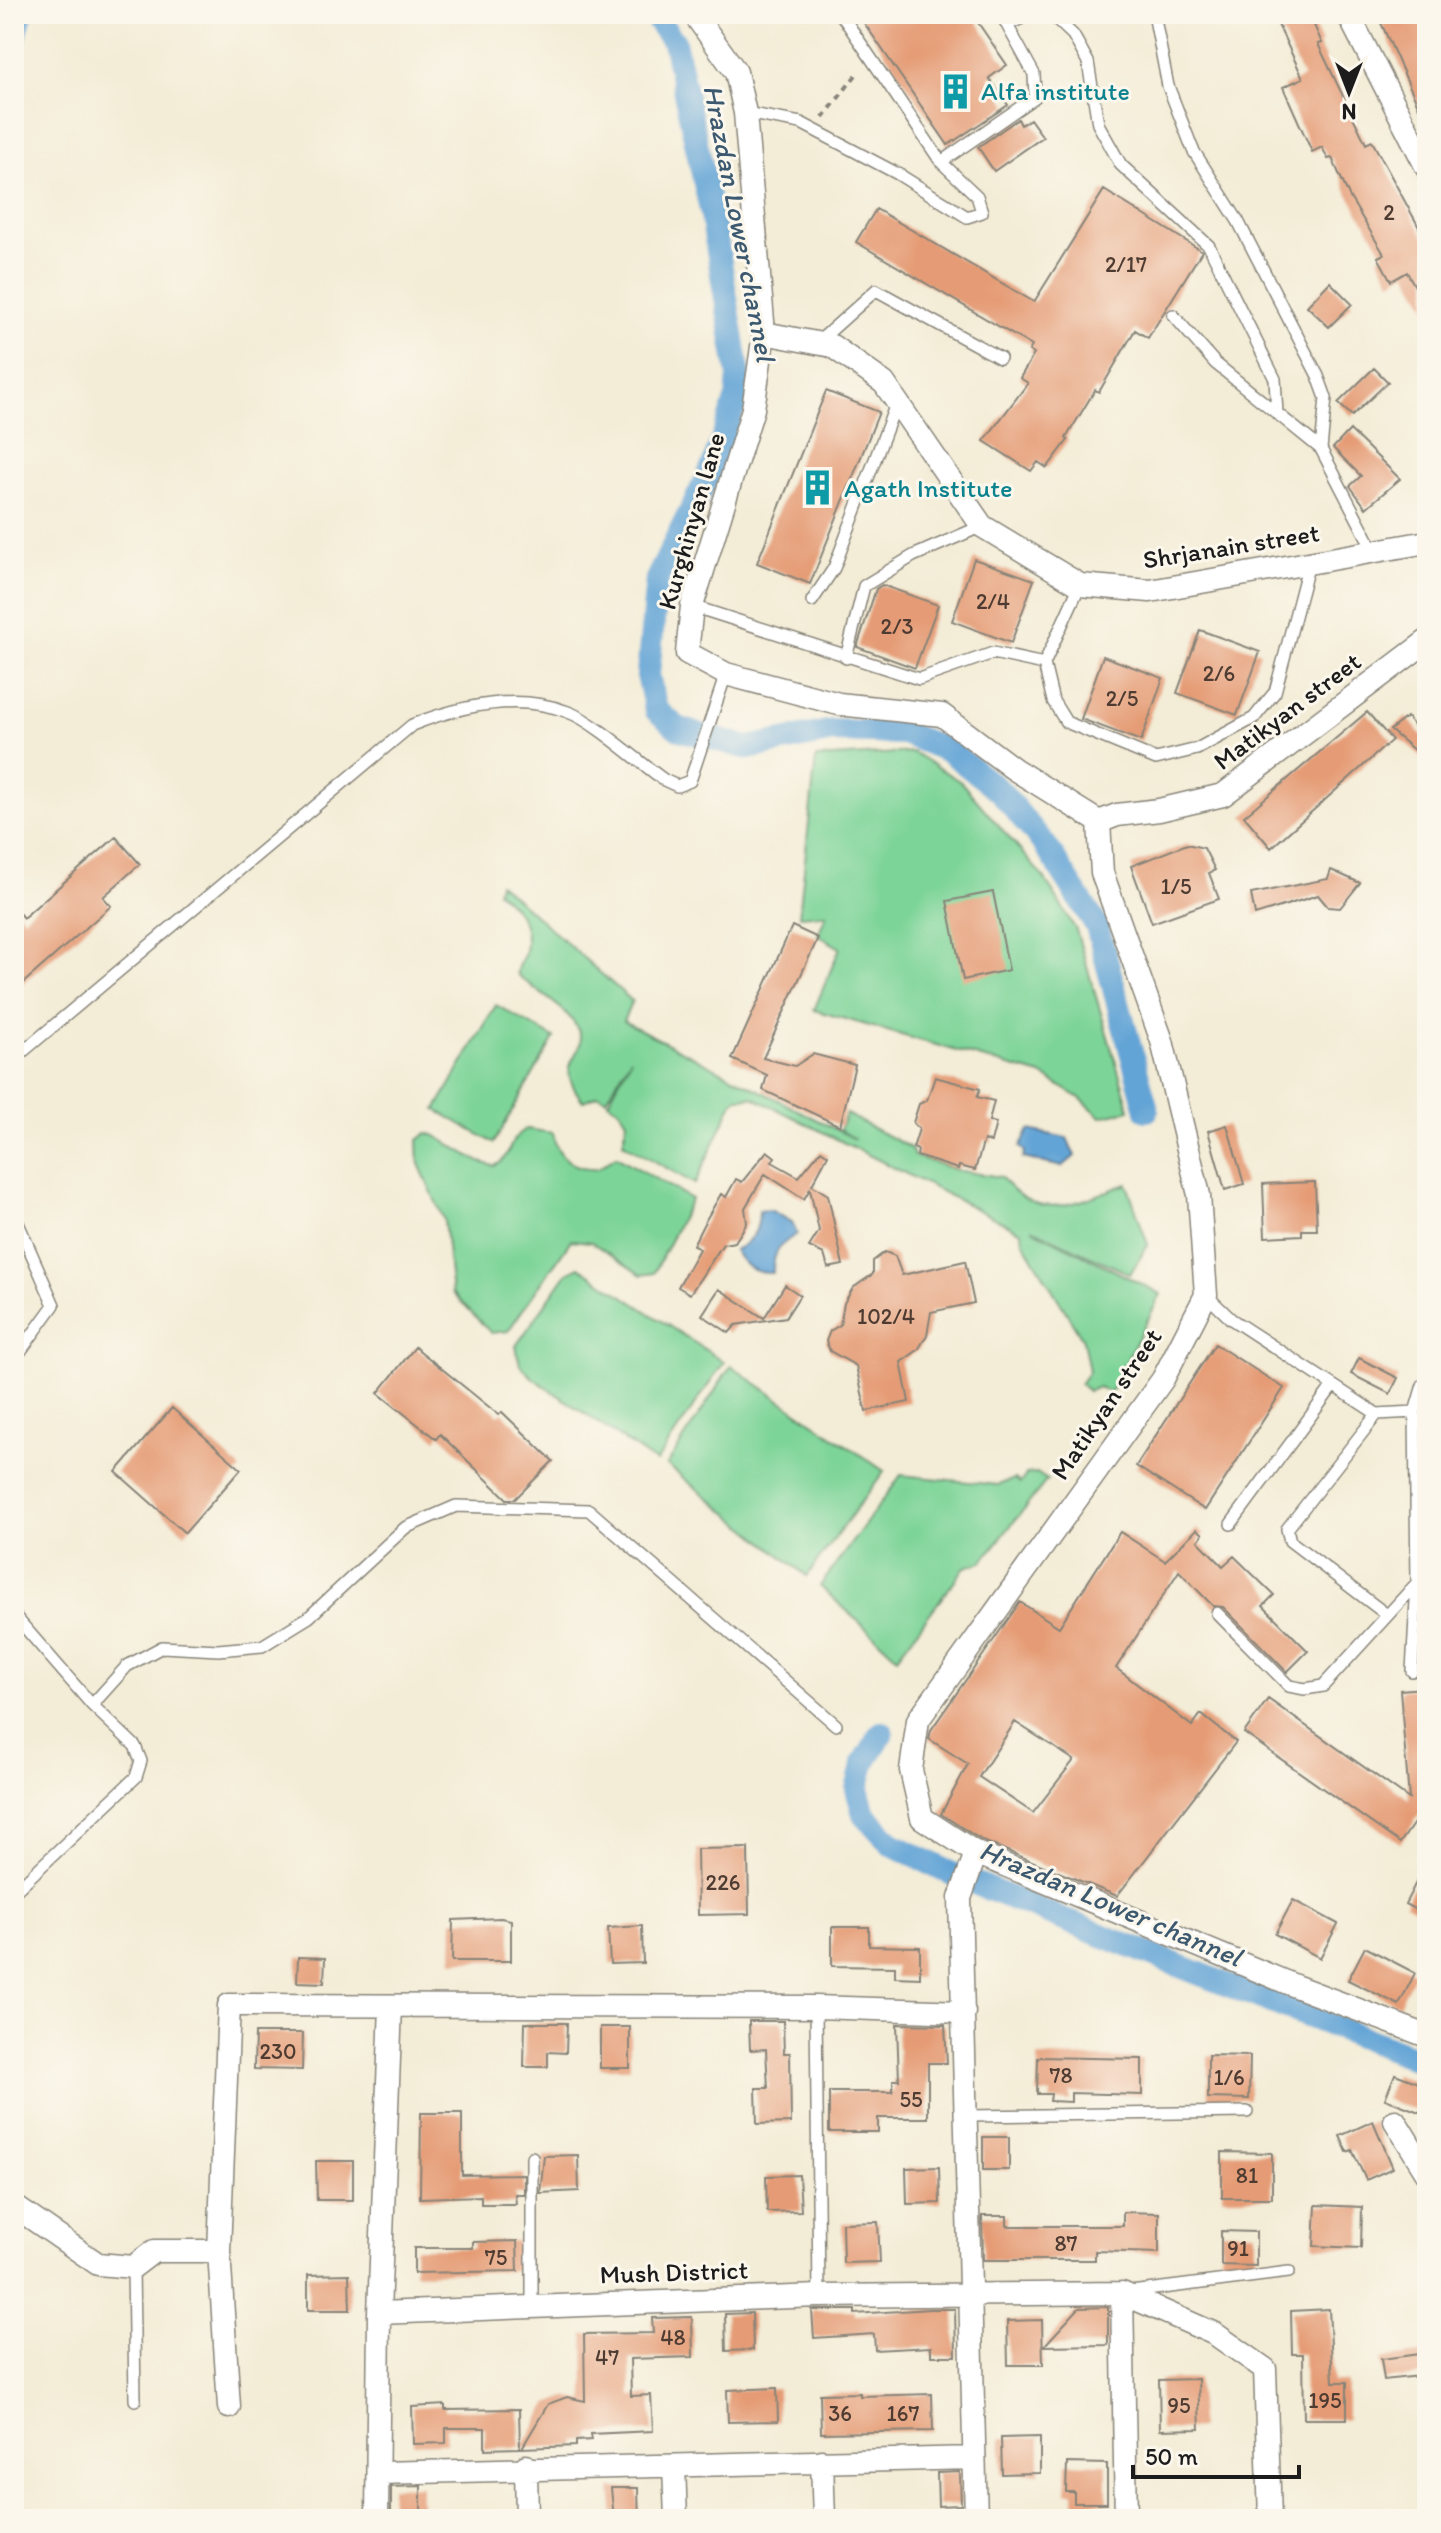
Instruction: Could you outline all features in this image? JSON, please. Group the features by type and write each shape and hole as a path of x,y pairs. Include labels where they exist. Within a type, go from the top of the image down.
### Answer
{"street":[{"name":"Kurghinyan lane","path":"694,14 736,72 745,113 764,333 753,409 692,606 687,653 726,674 839,704 942,715 1014,769 1099,822"},
{"path":"1348,14 1427,168"},
{"name":"Shrjanain street","path":"764,333 832,346 884,383 982,526 1080,585 1150,591 1427,542"},
{"name":"Matikyan street","path":"1099,822 1117,815 1159,810 1223,795 1427,641"},
{"path":"1099,822 1102,873 1162,1041 1199,1195 1206,1295"},
{"name":"Matikyan street","path":"1206,1295 1163,1379 918,1720 911,1770 922,1818 976,1853 1295,1986 1427,2036"},
{"path":"976,1853 960,1898 976,2519"},
{"path":"229,2407 219,2251 229,2005 816,2007 964,2012"},
{"path":"377,2519 379,2313 391,2006"},
{"path":"1395,2121 1427,2173"},
{"path":"14,2206 98,2264 133,2267 154,2251 219,2251"},
{"path":"1122,2293 1126,2519"},
{"name":"Mush District","path":"379,2313 819,2296 1122,2293 1215,2334 1265,2369 1270,2519"},
{"path":"379,2473 526,2466 674,2466 974,2458"},
{"path":"822,2461 824,2519"},
{"path":"526,2466 527,2519"},
{"path":"674,2466 676,2519"}],"lane":[{"path":"745,113 801,123 898,174 967,217 982,212 977,196 941,162 841,14"},
{"path":"941,162 1035,97 1034,74 1004,19 1031,14"},
{"path":"1051,14 1073,35 1088,62 1098,124 1121,165 1209,246 1275,379 1277,414"},
{"path":"1154,14 1168,86 1193,150 1238,221 1318,376 1326,398 1321,449"},
{"path":"817,343 876,290 1000,358"},
{"path":"1173,315 1215,363 1321,449 1374,551"},
{"path":"812,601 834,568 896,404"},
{"path":"846,658 864,586 913,556 982,526"},
{"path":"1080,585 1044,664 1053,701 1066,722 1156,759 1197,749 1254,718 1275,692 1309,563"},
{"path":"692,606 919,679 993,653 1044,664"},
{"path":"14,1059 412,725 449,710 536,704 571,712 664,780 677,786 690,781 726,674"},
{"path":"14,1214 54,1305 14,1360"},
{"path":"1206,1295 1231,1319 1377,1414 1415,1412"},
{"path":"1412,1671 1417,1583 1415,1412 1423,1385 1427,1383"},
{"path":"1231,1524 1332,1387"},
{"path":"1377,1414 1287,1529 1290,1541 1387,1615"},
{"path":"92,1705 127,1666 162,1647 218,1650 262,1646 309,1617 405,1528 456,1506 589,1510 836,1725"},
{"path":"1217,1613 1289,1686 1305,1689 1323,1686 1417,1583"},
{"path":"14,1615 92,1705 135,1746 141,1761 136,1777 14,1892"},
{"path":"816,2007 819,2296"},
{"path":"966,2116 1247,2112"},
{"path":"532,2157 532,2305"},
{"path":"133,2267 135,2400"},
{"path":"1122,2293 1289,2272"}],"path":[{"path":"813,130 870,57"}],"green space":[{"path":"913,752 961,782 1045,879 1076,930 1130,1110 1101,1117 1080,1098 1041,1075 814,1010 840,948 818,935 826,914 799,916 816,758"},
{"path":"499,883 632,1001 623,1021 855,1139 840,1130 846,1114 911,1148 914,1156 960,1171 1001,1177 1015,1192 1045,1205 1076,1202 1127,1184 1148,1245 1130,1274 1032,1229 1161,1294 1110,1393 1099,1387 1088,1391 1080,1384 1089,1371 1083,1340 1023,1241 1022,1232 753,1097 738,1098 733,1102 695,1184 623,1143 627,1121 619,1109 608,1102 631,1058 606,1099 599,1095 583,1101 573,1087 570,1075 570,1066 580,1045 577,1028 565,1012 517,974 525,951 526,932 516,910 497,891"},
{"path":"496,1005 554,1038 494,1143 436,1110"},
{"path":"527,1129 553,1133 562,1155 581,1167 598,1168 616,1156 691,1199 654,1273 641,1275 591,1242 571,1240 508,1331 491,1333 452,1293 444,1220 419,1164 418,1140 427,1133 434,1135 480,1162 494,1166 504,1159 517,1136"},
{"path":"579,1267 724,1362 656,1462 533,1378 520,1365 516,1346 567,1273"},
{"path":"731,1366 884,1471 807,1576 667,1465"},
{"path":"1037,1473 1047,1480 982,1562 965,1567 897,1657 820,1586 901,1475 998,1485 1015,1479 1020,1483 1027,1474"}],"water":[{"path":"1029,1130 1067,1138 1075,1156 1062,1167 1023,1158 1025,1151 1020,1147"},
{"path":"770,1210 792,1222 797,1234 778,1250 773,1273 750,1268 734,1250 753,1235 759,1211"}],"building":[{"name":"Alfa institute","path":"858,14 972,14 1007,65 989,78 1008,105 948,145"},
{"path":"1273,14 1309,14 1322,43 1318,44 1366,144 1372,141 1427,242 1427,308 1407,272 1391,281 1378,257 1384,254 1349,196 1332,158 1328,159 1322,147 1312,152 1283,87 1303,78"},
{"path":"1377,14 1421,14 1427,29 1427,125"},
{"path":"1018,119 1021,125 1030,119 1043,137 994,171 978,147"},
{"path":"1104,190 1202,251 1148,338 1135,330 1099,392 1095,390 1066,438 1068,440 1047,468 1038,462 1031,471 984,441 1028,383 1020,378 1034,354 1029,351 1032,346 856,242 876,209 1034,302"},
{"path":"1330,282 1352,304 1329,327 1307,306"},
{"path":"1374,368 1388,382 1352,416 1338,403"},
{"name":"Agath Institute","path":"826,391 879,412 810,584 757,563"},
{"path":"1350,430 1400,479 1366,508 1350,486 1361,476 1333,448"},
{"path":"974,559 1034,580 1011,643 952,621"},
{"path":"882,585 938,605 915,668 857,647 876,589"},
{"path":"1200,630 1260,652 1237,715 1177,693"},
{"path":"1103,656 1163,678 1141,741 1081,719"},
{"path":"1367,712 1392,740 1271,848 1244,816"},
{"path":"1407,717 1427,742 1427,761 1390,730"},
{"path":"116,837 140,864 103,897 111,906 14,991 14,907 23,918"},
{"path":"1187,844 1204,848 1215,870 1209,873 1219,899 1152,923 1131,866"},
{"path":"1331,870 1360,883 1340,908 1328,907 1318,895 1255,915 1251,894 1328,879"},
{"path":"993,892 1009,970 963,980 947,901"},
{"path":"792,926 818,938 763,1058 795,1066 813,1054 855,1065 840,1126 763,1090 767,1075 732,1059"},
{"path":"935,1077 980,1089 977,1097 994,1101 989,1121 996,1123 991,1142 984,1140 975,1170 959,1166 958,1169 917,1156 918,1150 913,1148 919,1129 913,1123 919,1104 927,1100"},
{"path":"1227,1125 1244,1184 1225,1190 1208,1131"},
{"path":"821,1150 828,1155 812,1185 828,1195 843,1265 828,1268 824,1254 809,1247 819,1231 810,1189 804,1199 765,1174 745,1208 747,1223 735,1242 723,1244 690,1294 678,1287 699,1249 693,1245 703,1225 721,1194 726,1197 736,1179 742,1182 767,1151 775,1157 772,1162 799,1177"},
{"path":"1315,1182 1317,1230 1302,1230 1302,1235 1265,1237 1263,1184"},
{"path":"885,1252 895,1256 902,1275 965,1261 974,1303 931,1312 927,1335 918,1350 901,1362 909,1402 866,1411 856,1366 830,1351 826,1341 830,1331 840,1325 844,1303 853,1288 873,1274 873,1261"},
{"path":"785,1285 800,1295 786,1317 736,1325 729,1333 702,1315 719,1289 764,1318"},
{"path":"1215,1344 1284,1388 1205,1510 1136,1466"},
{"path":"415,1347 499,1415 502,1412 553,1461 515,1499 507,1499 440,1434 436,1439 378,1393"},
{"path":"1359,1358 1398,1378 1390,1394 1351,1374"},
{"path":"172,1408 241,1469 185,1533 116,1472"},
{"path":"1197,1529 1203,1534 1198,1541 1223,1566 1234,1556 1274,1595 1263,1606 1308,1651 1287,1672 1223,1607 1213,1606 1179,1571 1116,1668 1192,1726 1201,1714 1236,1742 1117,1896 983,1841 941,1814 968,1764 929,1739 931,1730 1020,1602 1059,1627 1120,1532 1165,1561","holes":["1015,1722 1074,1760 1033,1813 979,1777"]},
{"path":"1423,1688 1427,1696 1427,1804 1400,1843 1244,1733 1268,1699 1409,1799 1400,1690"},
{"path":"748,1848 749,1914 698,1915 697,1849"},
{"path":"1427,1861 1427,1916 1405,1904"},
{"path":"1293,1900 1338,1924 1320,1958 1275,1934"},
{"path":"453,1920 511,1920 511,1961 452,1961"},
{"path":"642,1926 643,1963 610,1964 608,1928"},
{"path":"832,1927 869,1927 869,1946 920,1947 920,1978 895,1977 895,1967 832,1966"},
{"path":"1365,1947 1415,1973 1399,2005 1348,1980"},
{"path":"298,1957 325,1958 324,1983 297,1982"},
{"path":"749,2021 783,2021 784,2053 790,2053 791,2123 757,2124 756,2088 768,2088 766,2049 750,2050"},
{"path":"525,2023 567,2023 566,2053 548,2052 548,2067 524,2067"},
{"path":"897,2024 945,2025 947,2063 928,2063 928,2118 878,2118 878,2132 829,2132 829,2092 893,2092 893,2080 899,2080"},
{"path":"600,2027 630,2027 630,2068 600,2068"},
{"path":"255,2033 303,2033 302,2070 254,2069"},
{"path":"1208,2055 1250,2056 1249,2099 1208,2098"},
{"path":"1038,2057 1142,2059 1142,2095 1071,2093 1071,2102 1050,2101 1051,2094 1037,2094"},
{"path":"1395,2074 1427,2086 1427,2115 1385,2099"},
{"path":"421,2113 462,2113 462,2175 524,2174 524,2194 515,2194 516,2204 481,2204 481,2196 420,2198"},
{"path":"1373,2121 1393,2168 1366,2180 1352,2150 1347,2152 1340,2136"},
{"path":"983,2137 1009,2137 1009,2170 983,2170"},
{"path":"1222,2152 1272,2153 1272,2198 1222,2198"},
{"path":"578,2155 579,2191 540,2193 544,2156"},
{"path":"316,2161 353,2161 353,2200 317,2200"},
{"path":"939,2167 940,2203 907,2204 906,2168"},
{"path":"799,2175 801,2211 767,2212 766,2176"},
{"path":"1316,2205 1362,2207 1361,2248 1314,2246"},
{"path":"1123,2212 1159,2213 1159,2253 1095,2251 1095,2260 983,2260 982,2216 1007,2216 1007,2226 1123,2226"},
{"path":"878,2222 880,2262 843,2263 842,2223"},
{"path":"1221,2231 1256,2232 1256,2266 1221,2265"},
{"path":"517,2241 518,2271 414,2273 414,2248 473,2248 473,2242"},
{"path":"349,2274 350,2310 308,2310 308,2275"},
{"path":"1108,2307 1108,2345 1044,2346 1079,2308"},
{"path":"955,2309 956,2356 931,2356 931,2347 875,2350 874,2334 814,2338 812,2310 855,2310 855,2314"},
{"path":"1329,2309 1333,2382 1347,2382 1347,2419 1304,2419 1303,2354 1292,2354 1291,2311"},
{"path":"752,2313 753,2350 726,2351 725,2314"},
{"path":"692,2317 693,2357 630,2359 631,2396 651,2395 653,2431 590,2434 591,2440 576,2441 576,2446 522,2448 548,2404 567,2397 585,2401 584,2334 653,2333 652,2318"},
{"path":"1042,2320 1043,2365 1008,2365 1007,2321"},
{"path":"1427,2353 1427,2375 1384,2380 1381,2359"},
{"path":"1198,2379 1200,2429 1160,2430 1159,2380"},
{"path":"777,2388 778,2421 728,2422 727,2390"},
{"path":"860,2393 860,2396 932,2394 933,2431 821,2433 820,2394"},
{"path":"445,2405 445,2410 519,2409 520,2448 485,2449 485,2428 446,2428 446,2443 413,2444 412,2407"},
{"path":"1040,2437 1040,2473 1002,2474 1001,2438"},
{"path":"1067,2463 1107,2464 1107,2503 1074,2503 1074,2492 1066,2492"},
{"path":"960,2472 961,2505 938,2506 937,2473"},
{"path":"421,2486 421,2515 391,2515 391,2487"},
{"path":"611,2488 638,2488 639,2519 614,2519"}],"waterway":[{"name":"Hrazdan Lower channel","path":"14,39 21,14"},
{"name":"Hrazdan Lower channel","path":"653,14 674,42 712,215 739,376 737,398 714,464 657,579 648,675 656,710 679,729 748,748 833,731 904,733 949,751 1001,792 1045,845 1097,926 1147,1110"},
{"name":"Hrazdan Lower channel","path":"882,1733 864,1763 857,1789 864,1814 892,1844 950,1873 1106,1937 1427,2063"}],"place":[{"name":"Alfa institute","path":"955,91"},
{"name":"Agath Institute","path":"818,488"}]}
